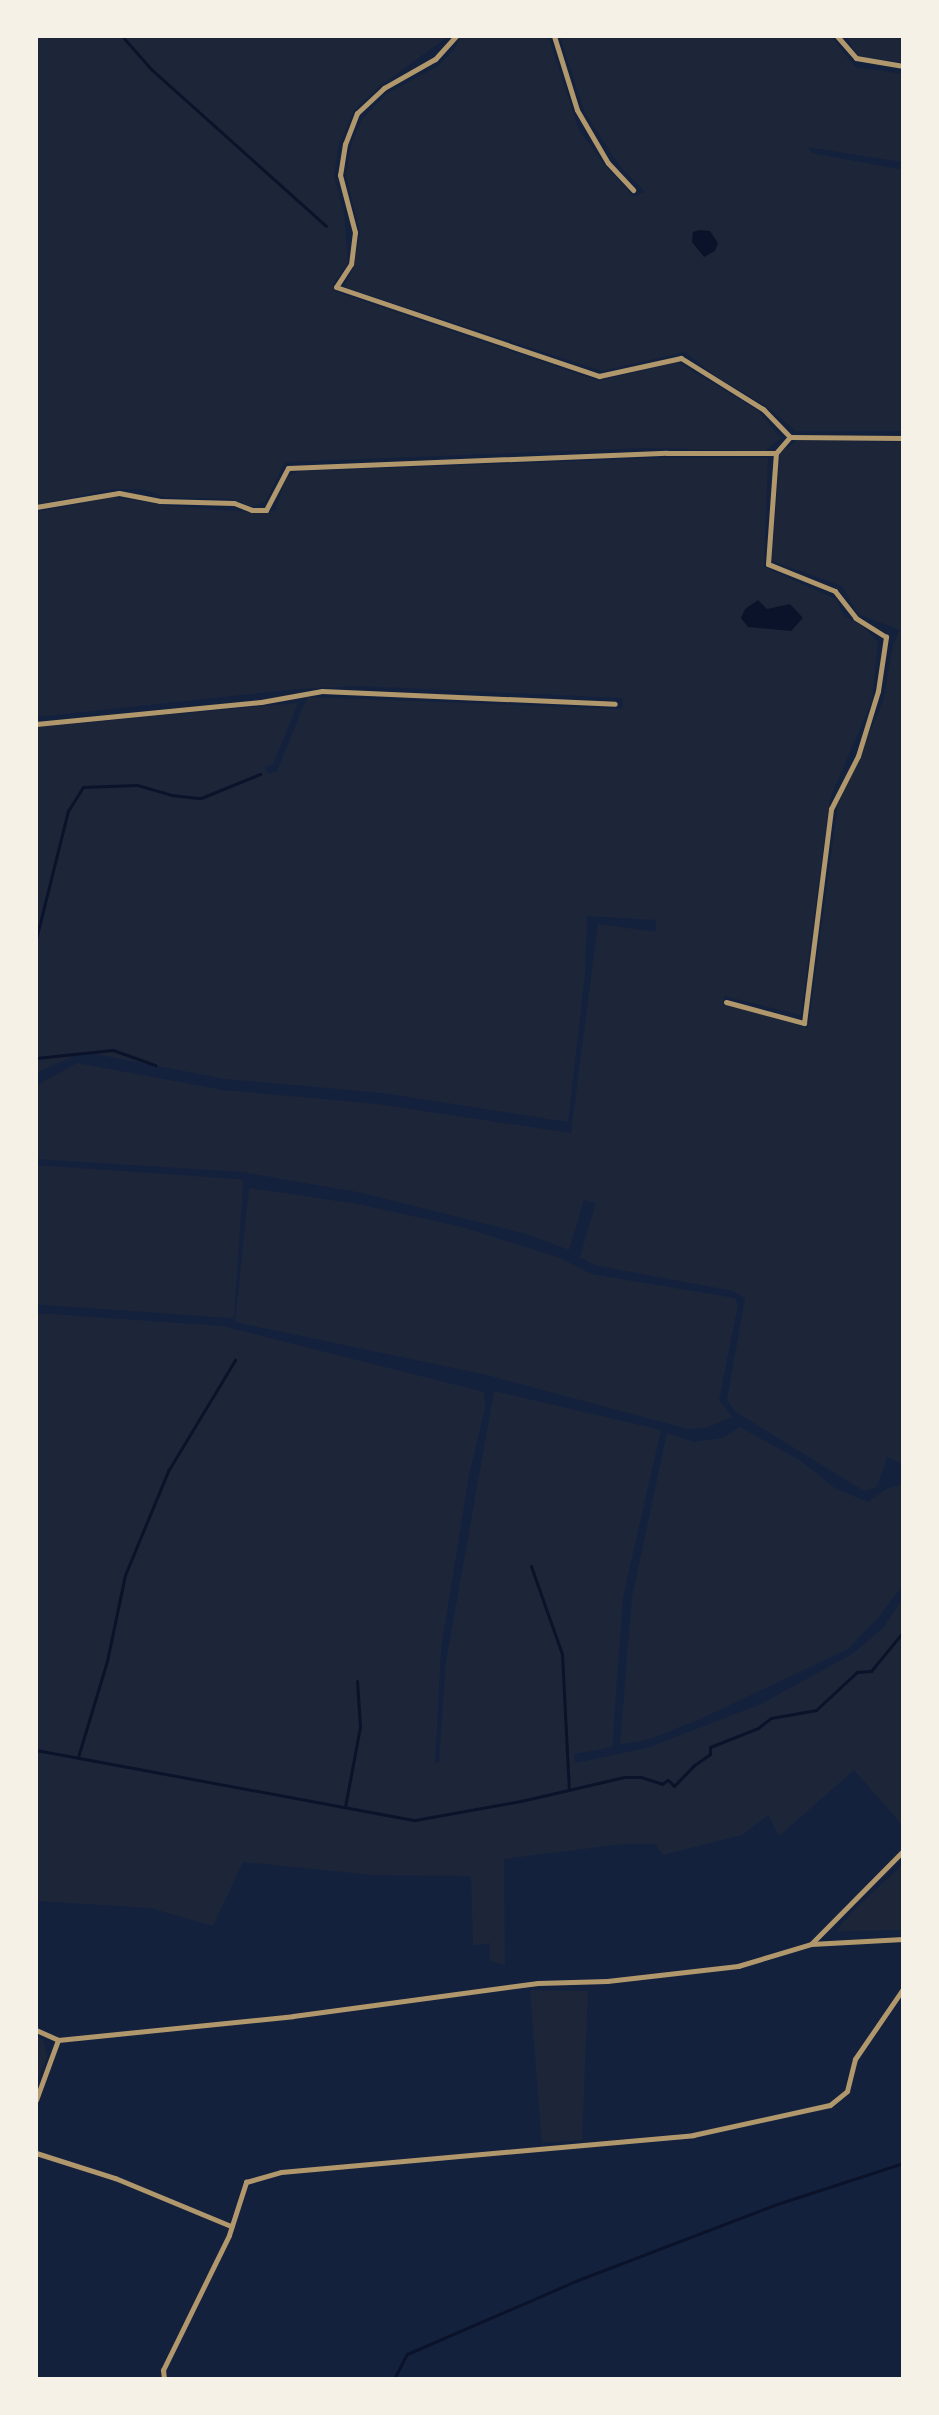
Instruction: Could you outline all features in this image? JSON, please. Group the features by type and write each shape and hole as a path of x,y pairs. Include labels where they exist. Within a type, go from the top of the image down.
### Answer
{"street":[{"path":"456,36 435,59 384,88 357,113 345,144 340,175 355,232 351,264 336,286 599,376 681,358 763,409 790,437 903,438"},
{"path":"554,36 581,118 608,163 633,190"},
{"path":"837,36 856,58 903,66"},
{"path":"726,1002 804,1023 831,809 858,756 879,692 886,637 856,618 835,591 768,564 776,453 790,437"},
{"path":"36,507 119,493 160,501 234,503 252,510 266,510 288,468 668,453 776,453"},
{"path":"36,724 304,694 362,692 615,704"},
{"path":"811,1944 903,1851"},
{"path":"36,2030 58,2040 294,2016 538,1983 607,1981 738,1966 811,1944 903,1939"},
{"path":"164,2379 163,2370 231,2226 246,2182 281,2172 693,2135 830,2105 847,2091 855,2059 903,1989"},
{"path":"36,2100 58,2040"},
{"path":"36,2152 115,2178 231,2226"}],"shaded area":[{"path":"36,36 449,36 380,86 354,110 338,147 334,177 344,212 348,263 333,284 334,291 599,381 678,362 758,411 781,438 765,451 645,448 285,462 265,502 252,507 233,499 165,497 141,489 112,489 36,505"},
{"path":"461,36 548,36 579,130 607,168 634,197 645,192 619,165 585,113 560,36 831,36 855,67 903,74 903,162 807,147 812,153 903,170 903,431 796,431 765,405 715,376 685,352 602,371 344,287 353,268 360,233 346,175 351,145 362,119 388,93 438,66 454,50"},
{"path":"846,36 903,36 903,62 859,57"},
{"path":"710,231 718,243 715,251 704,257 692,242 693,232"},
{"path":"797,440 903,442 903,1464 887,1457 877,1487 864,1491 736,1412 727,1400 745,1298 733,1291 594,1265 580,1257 596,1203 584,1200 569,1250 527,1234 362,1193 242,1172 36,1159 36,1086 77,1063 223,1090 377,1104 571,1133 598,924 656,932 656,920 587,916 585,974 568,1122 383,1093 225,1079 95,1054 76,1055 36,1073 36,727 298,703 273,764 265,767 268,774 277,771 307,697 621,709 623,705 622,698 359,686 297,689 36,717 36,512 114,497 170,506 262,513 276,510 286,476 302,471 660,458 768,458 764,567 836,599 844,616 861,625 878,642 872,701 830,798 801,1015 724,996 724,1003 808,1028 838,804 883,702 893,644 900,630 858,614 842,586 772,561 780,453"},
{"path":"758,600 767,609 790,604 803,618 791,631 748,627 741,618 745,609"},
{"path":"36,1165 243,1180 234,1318 36,1304"},
{"path":"249,1188 358,1204 462,1227 560,1258 591,1274 735,1298 738,1304 719,1400 732,1417 708,1427 688,1429 487,1375 235,1322"},
{"path":"36,1313 222,1326 484,1392 485,1408 469,1475 441,1649 435,1763 439,1762 446,1662 494,1391 661,1430 623,1597 612,1747 574,1754 575,1763 647,1748 761,1704 854,1653 884,1627 903,1598 903,1826 854,1770 779,1836 768,1815 742,1835 663,1855 655,1844 624,1844 504,1859 505,1965 490,1961 490,1943 473,1946 471,1876 373,1875 243,1862 213,1926 150,1908 36,1901"},
{"path":"740,1427 801,1461 836,1489 868,1502 888,1488 903,1484 903,1585 878,1618 848,1649 698,1720 647,1740 620,1744 632,1597 667,1433 694,1442 723,1438"},
{"path":"903,1864 903,1930 836,1931 855,1909"},
{"path":"530,1990 588,1991 582,2140 542,2143"},
{"path":"36,2036 43,2039 47,2057 36,2084"}],"waterway":[{"path":"122,36 151,69 326,226"},
{"path":"36,939 68,811 83,787 137,785 171,795 201,798 260,774"},
{"path":"36,1058 113,1050 155,1065"},
{"path":"78,1757 107,1661 125,1575 168,1471 235,1360"},
{"path":"531,1566 562,1654 569,1790"},
{"path":"36,1750 415,1820 521,1801 624,1777 641,1777 662,1784 668,1780 674,1786 693,1766 710,1754 710,1747 758,1728 771,1718 816,1710 857,1672 871,1671 903,1632"},
{"path":"345,1807 360,1727 357,1681"},
{"path":"394,2379 407,2354 578,2280 774,2205 903,2163"}]}
